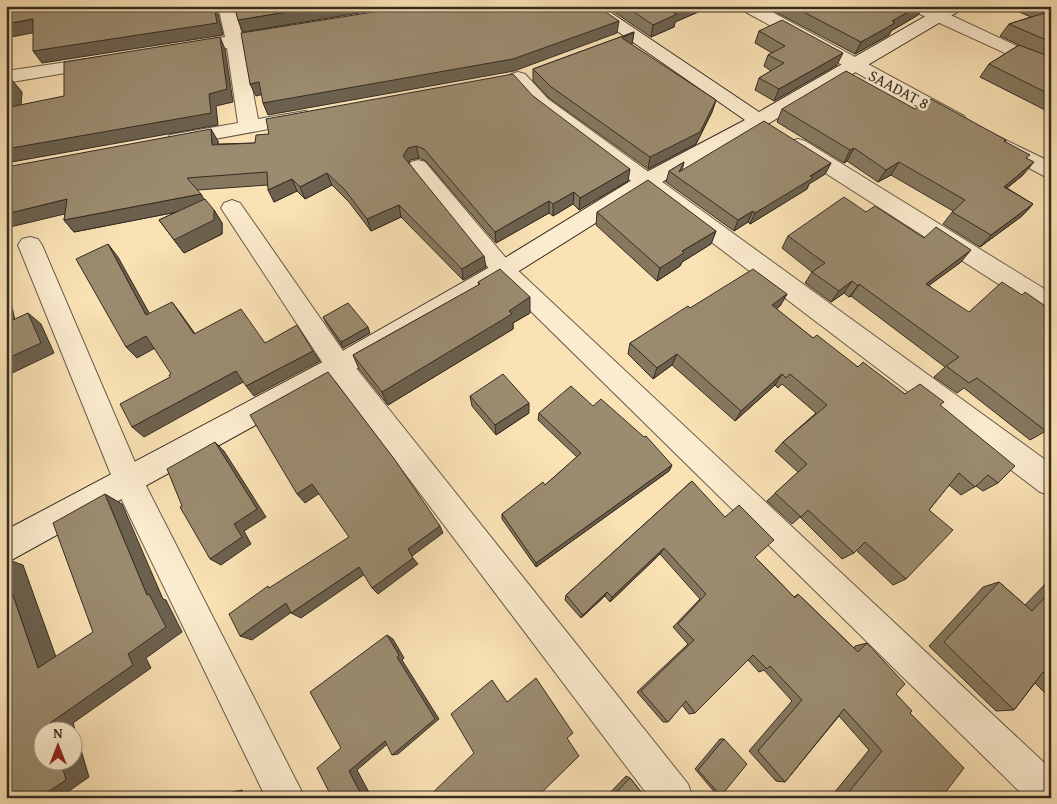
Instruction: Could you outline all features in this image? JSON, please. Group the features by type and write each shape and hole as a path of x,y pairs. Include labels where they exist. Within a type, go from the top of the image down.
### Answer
{"street":[{"path":"226,6 235,41 248,127"},
{"path":"589,6 623,40 773,130 1051,305"},
{"name":"SAADAT 8","path":"748,6 1051,171"},
{"path":"917,6 1051,69"},
{"path":"6,547 339,366 503,270 645,182 773,130 856,65 954,6"},
{"path":"168,52 293,32"},
{"path":"6,77 121,59"},
{"path":"517,77 541,103 645,182 1051,482"},
{"path":"161,143 326,113"},
{"path":"418,167 503,270 1051,795"},
{"path":"232,208 339,366 674,798"},
{"path":"30,245 128,482 286,798"}],"building":[{"path":"6,6 214,6 217,23 33,51 33,19 6,24"},
{"path":"234,6 323,6 238,20"},
{"path":"411,6 597,6 619,21 513,59 263,103 259,82 250,84 241,33"},
{"path":"625,6 685,6 672,12 677,14 653,25"},
{"path":"792,6 919,6 892,21 895,23 861,42"},
{"path":"1051,11 1051,42 1009,24"},
{"path":"782,20 843,53 779,89 759,78 784,63 768,55 785,46 759,31"},
{"path":"634,32 622,38 716,100 700,132 650,157 550,86 533,69"},
{"path":"220,37 227,89 209,94 211,113 6,149 6,81 12,80 10,107 64,96 64,62"},
{"path":"1019,45 1051,57 1051,95 989,64"},
{"path":"846,71 915,109 931,99 1030,155 1026,158 1034,162 1004,187 1033,204 991,235 952,212 965,200 899,162 886,170 854,148 850,150 782,109"},
{"path":"513,74 533,96 630,169 580,198 574,192 553,204 549,201 495,232 424,149 416,146 408,148 403,156 484,256 462,269 399,205 367,219 345,190 327,173 300,187 292,179 268,190 267,172 187,178 201,194 64,220 67,199 6,214 6,167 211,129 212,145 255,143 256,135 269,134 266,119"},
{"path":"764,121 831,163 810,176 813,178 755,213 753,211 738,220 669,171 684,162 679,172"},
{"path":"648,180 716,231 682,251 684,253 660,268 597,212"},
{"path":"844,197 866,212 875,206 924,238 936,227 971,250 926,284 969,312 1002,282 1022,295 1025,292 1051,310 1051,426 1046,431 977,378 969,383 946,366 959,357 859,284 858,286 852,281 839,291 812,272 825,263 788,236"},
{"path":"205,199 214,210 214,220 174,240 159,220"},
{"path":"108,244 146,315 172,302 194,334 241,309 265,343 297,325 313,351 246,386 236,371 132,427 120,404 170,377 169,375 171,374 146,336 126,347 76,259"},
{"path":"500,269 530,297 509,311 512,314 382,392 353,355 480,284 478,282"},
{"path":"753,269 787,294 772,305 813,338 817,335 858,367 863,362 905,394 920,384 944,402 940,405 1015,466 998,483 988,475 975,487 959,473 929,510 953,530 906,579 865,542 854,553 808,510 801,517 775,493 807,464 783,442 827,405 790,374 786,378 782,374 741,411 677,354 657,368 630,343 688,306 690,308"},
{"path":"348,303 368,327 341,342 323,317"},
{"path":"28,313 41,343 6,359 6,323"},
{"path":"328,372 395,460 440,526 408,549 413,558 372,588 359,567 291,613 286,603 240,636 229,614 268,586 269,588 349,537 312,484 297,494 250,415"},
{"path":"503,374 529,403 495,425 470,396"},
{"path":"571,386 593,406 601,399 644,437 646,436 672,465 536,563 502,514 543,482 545,485 581,453 539,413"},
{"path":"215,442 257,509 234,524 242,537 210,559 180,507 182,506 167,469"},
{"path":"692,481 725,517 739,505 774,540 755,557 795,598 798,594 858,652 867,643 905,684 896,694 912,711 910,713 964,768 941,798 844,798 882,751 844,709 785,782 758,751 802,700 770,666 767,669 753,655 695,713 686,701 668,722 641,691 694,640 678,624 706,594 664,548 612,597 607,592 583,615 566,595"},
{"path":"105,494 147,595 149,594 166,627 128,654 133,665 51,722 32,722 32,772 64,772 66,780 39,798 6,798 6,758 11,755 6,736 6,575 38,668 93,632 53,523"},
{"path":"999,582 1032,611 1051,591 1051,678 1043,672 1014,710 944,642"},
{"path":"387,635 399,655 397,657 435,719 392,755 385,741 349,771 363,798 332,798 317,768 341,748 310,692"},
{"path":"536,678 573,733 567,738 579,756 536,798 427,798 474,753 451,714 492,680 507,702"},
{"path":"724,739 747,764 721,796 698,770"},
{"path":"630,778 646,798 611,798"},
{"path":"229,793 231,798 223,798"}]}
